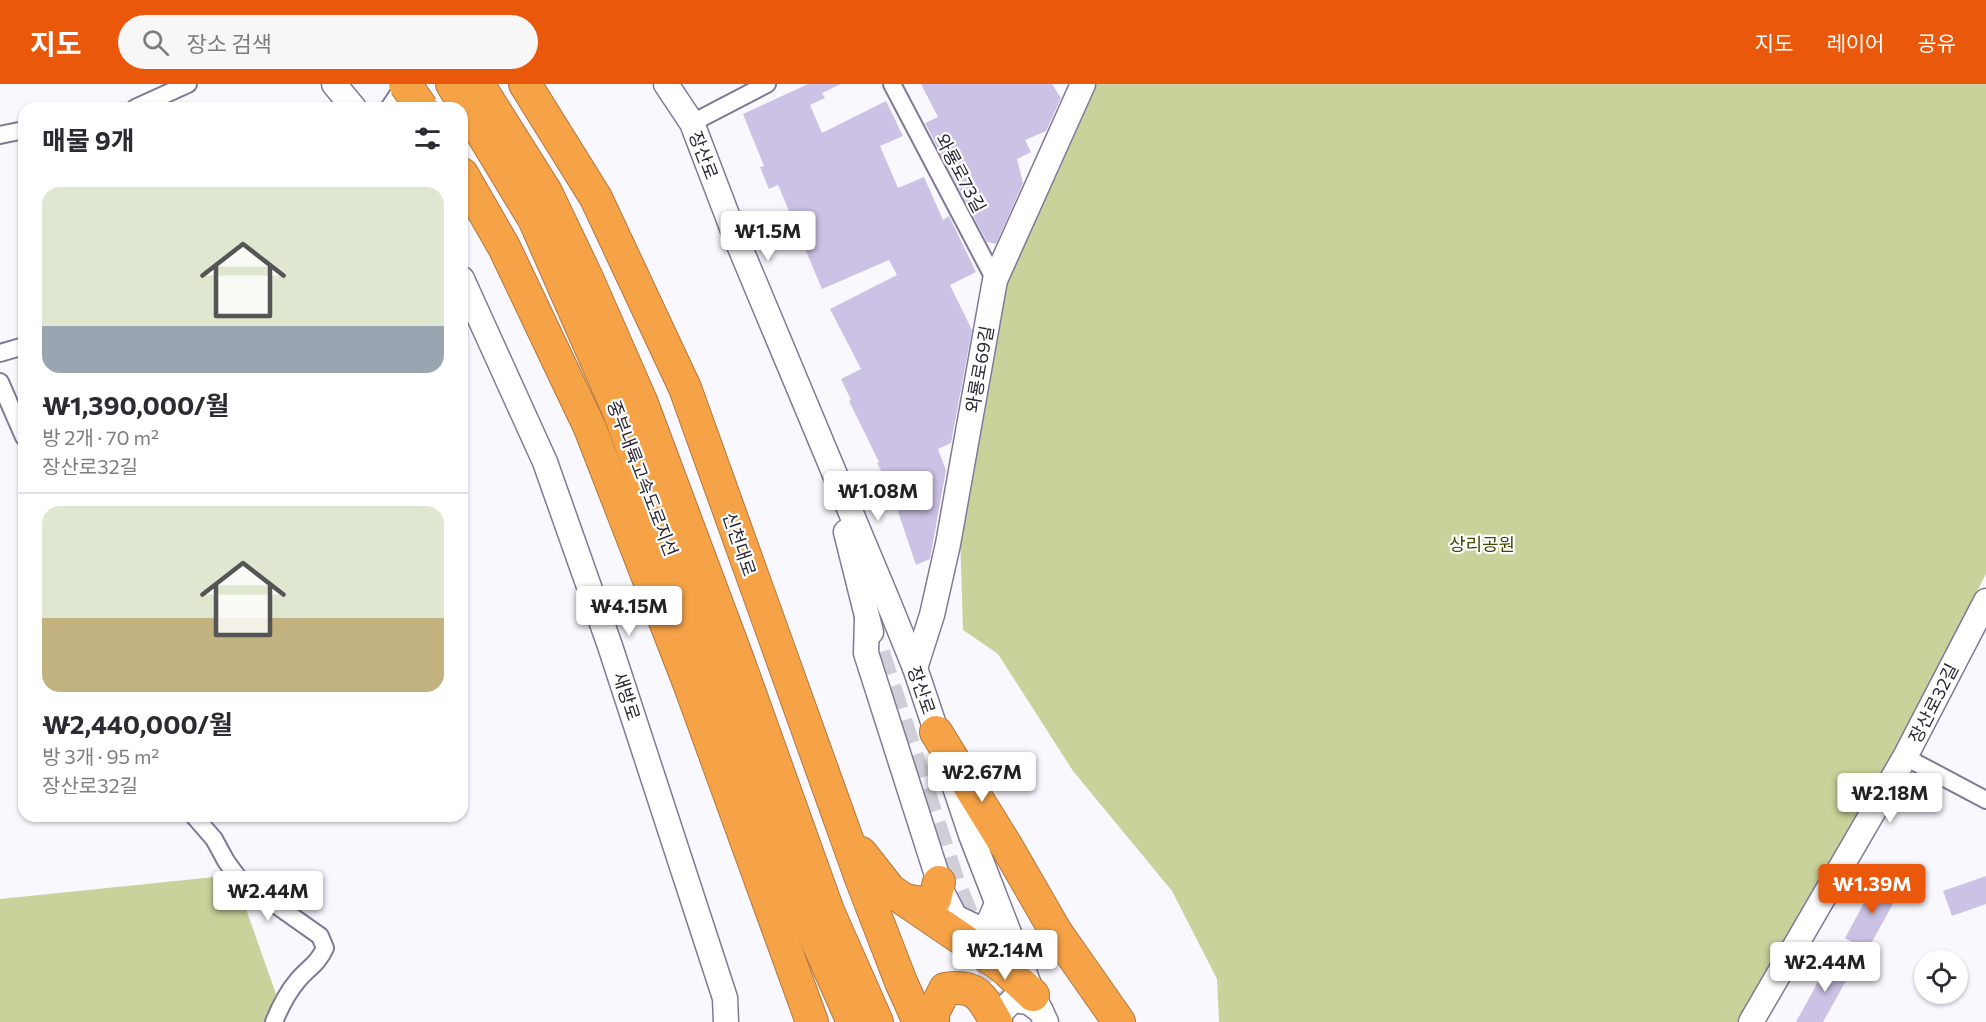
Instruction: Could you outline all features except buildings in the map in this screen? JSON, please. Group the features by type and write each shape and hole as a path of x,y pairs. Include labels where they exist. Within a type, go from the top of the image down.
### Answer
{"highway":[{"path":"405,84 418,102"},
{"name":"중부내륙고속도로지선","path":"452,84 463,102"},
{"name":"중부내륙고속도로지선","path":"478,84 546,192 641,400 828,911 878,1022"},
{"name":"신천대로","path":"525,84 596,198 685,388 842,826 901,982 919,1022"},
{"name":"중부내륙고속도로지선","path":"468,110 534,219 619,412 809,923 853,1022"},
{"path":"468,184 504,247 590,428 689,683 812,1022"},
{"path":"936,732 1056,932 1119,1022"},
{"path":"842,826 891,890 1003,967 1040,1009"},
{"path":"905,900 926,904 935,899 939,882"},
{"path":"933,1022 933,1013 945,989 960,987 980,995 998,1022"}],"main road":[{"path":"334,84 349,102"},
{"name":"장산로","path":"666,84 692,123 734,233 915,668 970,835 1040,1009"},
{"name":"와룡로69길","path":"915,668 932,615 948,544 995,280 1083,84"},
{"name":"새방로","path":"468,296 549,473 629,703 725,998 727,1020"},
{"name":"장산로","path":"830,462 867,618 878,653"},
{"name":"장산로32길","path":"1751,1022 1905,757 1986,601"},
{"path":"867,618 866,653 939,882 954,917 978,928 988,924 997,904"},
{"path":"998,1022 1000,1013 1013,1000 1028,1002 1040,1009"}],"street":[{"path":"148,102 188,84"},
{"path":"393,102 405,84"},
{"path":"692,123 767,84"},
{"name":"와룡로73길","path":"892,84 995,280"},
{"path":"0,135 18,131"},
{"path":"0,353 18,348"},
{"path":"1,387 18,424"},
{"path":"1905,757 1986,800"},
{"path":"199,822 214,839 239,879 320,936 325,948 319,961 298,980 282,1003 274,1022"}],"green space":[{"name":"상리공원","path":"1093,84 1986,84 1986,574 1897,749 1737,1022 1219,1022 1217,979 1172,891 1073,771 998,654 963,630 960,535 1002,284"},
{"path":"234,875 276,994 264,1022 0,1022 0,899"}],"tunnel":[{"path":"878,653 953,882 1011,1022"}]}
